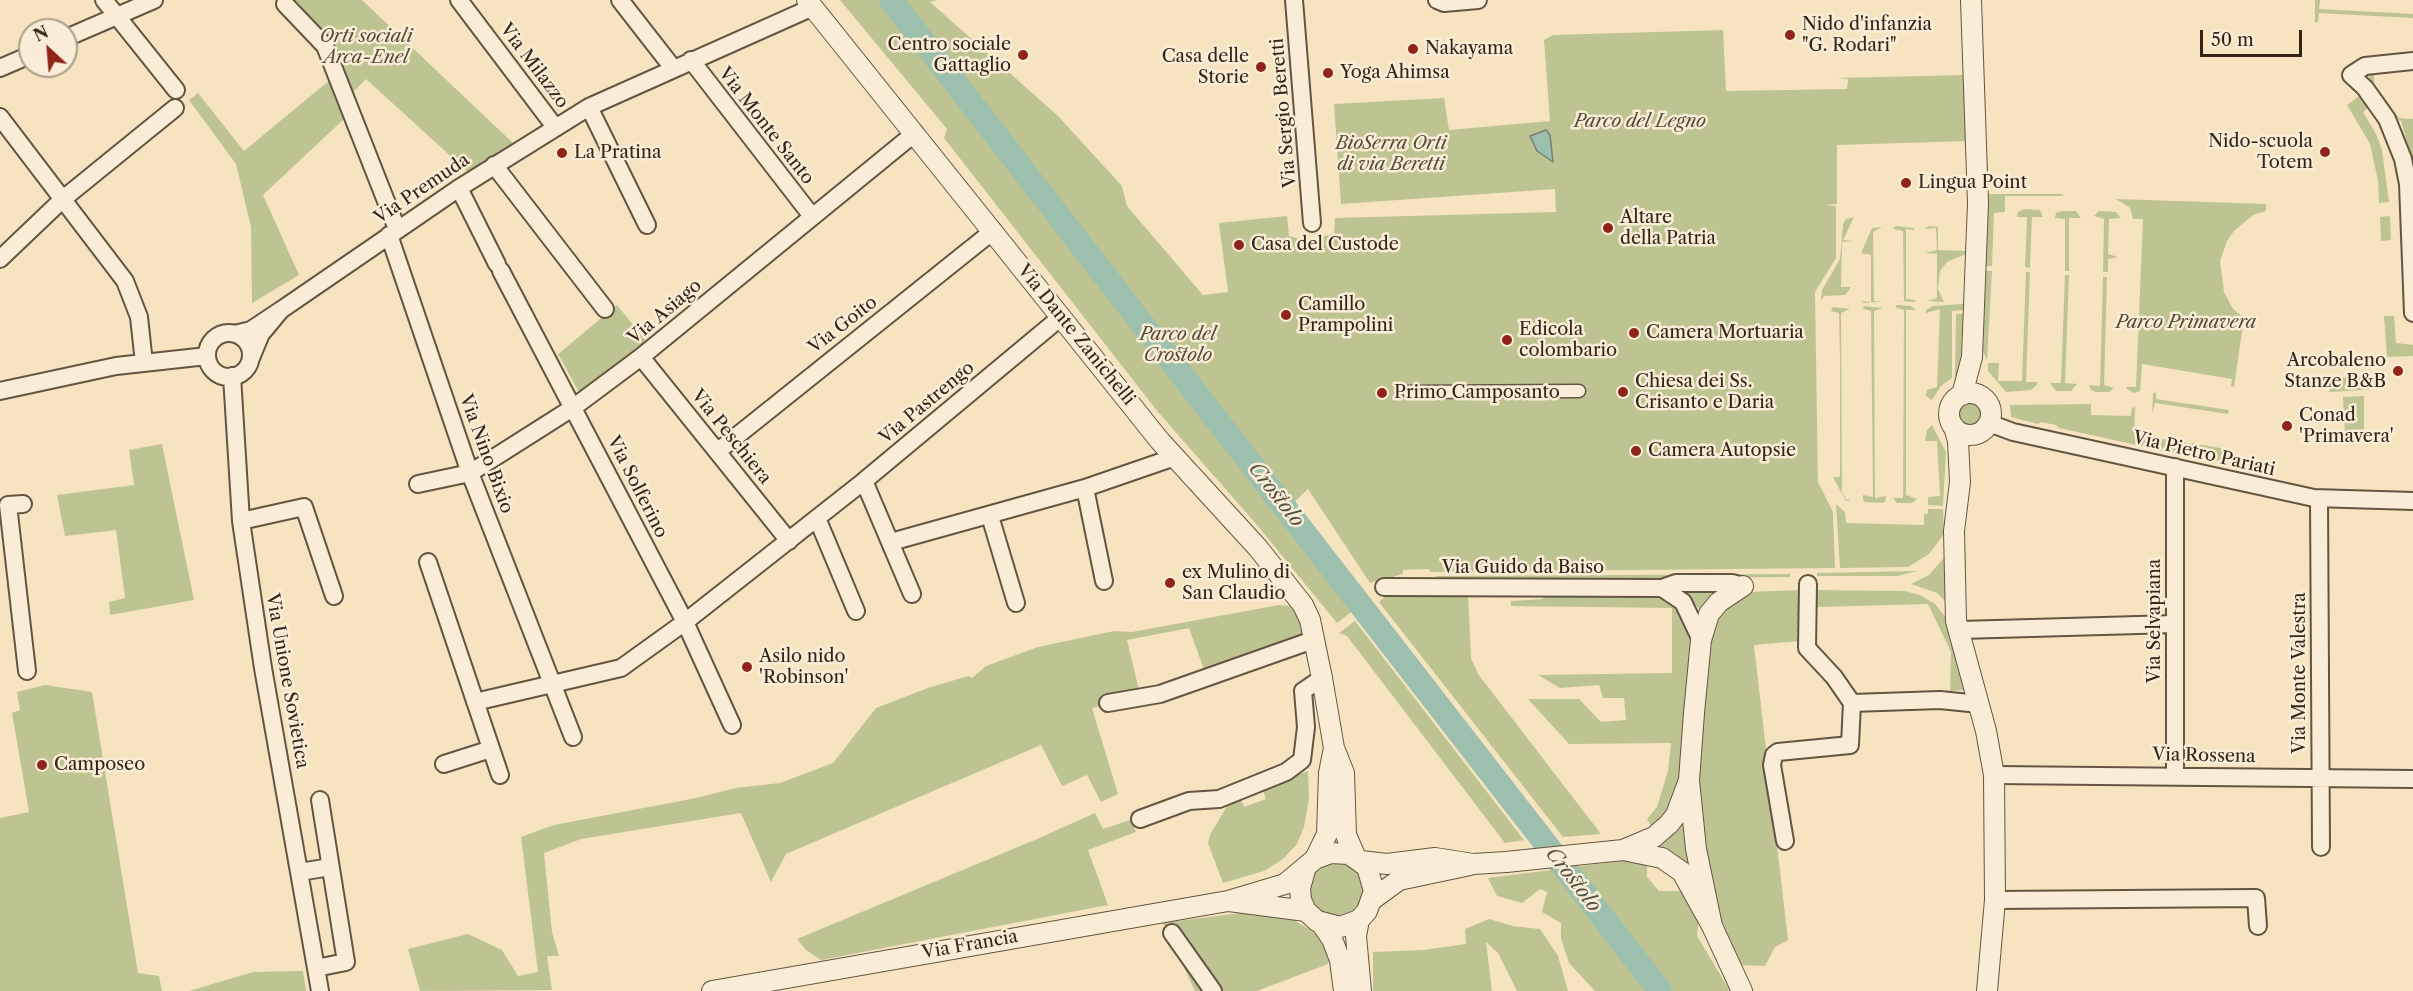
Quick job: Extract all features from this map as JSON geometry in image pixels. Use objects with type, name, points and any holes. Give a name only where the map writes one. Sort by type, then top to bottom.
[{"type":"street","points":[[104,0],[176,90]]},
{"type":"street","points":[[78,33],[154,0]]},
{"type":"street","name":"Via Milazzo","points":[[459,0],[555,127]]},
{"type":"street","points":[[620,0],[674,68]]},
{"type":"street","name":"Via Sergio Beretti","points":[[1294,0],[1312,223]]},
{"type":"street","points":[[1437,0],[1444,3],[1478,0]]},
{"type":"street","points":[[1962,395],[1972,357],[1978,203],[1971,0]]},
{"type":"street","name":"Via Nino Bixio","points":[[285,4],[325,46],[393,232],[470,472],[573,737]]},
{"type":"street","name":"Via Premuda","points":[[207,356],[215,338],[220,335],[251,330],[459,188],[589,107],[810,4]]},
{"type":"street","name":"Via Dante Zanichelli","points":[[810,4],[1175,458],[1290,586],[1310,620],[1334,748]]},
{"type":"street","points":[[0,68],[18,60]]},
{"type":"street","name":"Via Monte Santo","points":[[691,60],[811,215]]},
{"type":"street","points":[[2413,61],[2388,62],[2361,68],[2351,75],[2365,88],[2391,127],[2401,150],[2408,184],[2412,232],[2413,313]]},
{"type":"street","points":[[589,107],[647,225]]},
{"type":"street","points":[[0,259],[63,199],[175,108]]},
{"type":"street","points":[[0,117],[125,281],[139,317],[144,363]]},
{"type":"street","name":"Via Asiago","points":[[418,484],[470,472],[574,407],[641,357],[811,215],[915,133]]},
{"type":"street","points":[[494,165],[605,309]]},
{"type":"street","name":"Via Solferino","points":[[459,188],[685,622],[732,725]]},
{"type":"street","name":"Via Goito","points":[[718,451],[993,231]]},
{"type":"street","name":"Via Premuda","points":[[232,376],[244,370],[261,334],[281,310]]},
{"type":"street","name":"Via Pastrengo","points":[[553,685],[621,668],[685,622],[864,481],[1061,317]]},
{"type":"street","points":[[235,334],[249,345],[251,358]]},
{"type":"street","points":[[0,391],[116,366],[207,356],[209,363],[219,374],[232,376]]},
{"type":"street","name":"Via Peschiera","points":[[641,357],[789,541]]},
{"type":"street","points":[[1960,482],[1970,448],[1985,427],[1990,409],[1982,397],[1972,357]]},
{"type":"street","name":"Via Unione Sovietica","points":[[232,376],[241,521],[263,668],[320,991]]},
{"type":"street","points":[[1409,392],[1579,391]]},
{"type":"street","points":[[1982,397],[1972,393],[1962,395],[1955,400],[1949,412],[1959,454],[1960,482],[1954,531],[1956,621],[1980,704],[1994,775],[1995,900],[1987,991]]},
{"type":"street","points":[[1954,427],[1968,435],[1985,427]]},
{"type":"street","name":"Via Pietro Pariati","points":[[1985,427],[2319,499],[2413,501]]},
{"type":"street","points":[[891,542],[1085,488],[1175,458]]},
{"type":"street","name":"Via Selvapiana","points":[[2175,467],[2175,775]]},
{"type":"street","points":[[864,481],[912,594]]},
{"type":"street","points":[[1085,488],[1104,581]]},
{"type":"street","name":"Via Monte Valestra","points":[[2319,499],[2321,847]]},
{"type":"street","points":[[23,504],[8,505],[27,671]]},
{"type":"street","points":[[241,521],[304,507],[334,596]]},
{"type":"street","points":[[990,516],[1016,603]]},
{"type":"street","points":[[817,518],[856,611]]},
{"type":"street","points":[[428,562],[500,775]]},
{"type":"street","name":"Via Guido da Baiso","points":[[1384,587],[1662,588],[1676,583],[1732,583],[1743,586]]},
{"type":"street","points":[[1785,841],[1772,765],[1774,755],[1778,752],[1850,745],[1852,703],[1834,677],[1807,648],[1808,584]]},
{"type":"street","points":[[1713,926],[1696,849],[1689,780],[1701,640],[1709,614],[1719,602],[1743,586]]},
{"type":"street","points":[[1662,588],[1683,602],[1701,640]]},
{"type":"street","points":[[1960,630],[2174,624]]},
{"type":"street","points":[[1108,703],[1160,694],[1313,640]]},
{"type":"street","points":[[1140,819],[1189,801],[1219,799],[1286,772],[1302,760],[1306,727],[1303,691],[1322,678]]},
{"type":"street","points":[[475,702],[553,685]]},
{"type":"street","points":[[1852,703],[1940,700],[1980,704]]},
{"type":"street","points":[[1334,748],[1344,773],[1346,835],[1374,883],[1373,899]]},
{"type":"street","points":[[1334,748],[1329,773],[1327,834],[1310,865],[1300,894],[1314,917],[1332,939],[1340,960],[1344,991]]},
{"type":"street","points":[[444,764],[491,749]]},
{"type":"street","name":"Via Rossena","points":[[1994,775],[2413,778]]},
{"type":"street","points":[[1615,851],[1654,837],[1669,824],[1676,815],[1689,780]]},
{"type":"street","points":[[316,968],[346,962],[320,800]]},
{"type":"street","points":[[1361,991],[1356,936],[1359,920],[1373,899],[1399,880],[1423,874],[1446,872],[1473,864],[1615,851],[1652,854],[1676,866],[1686,878],[1713,926],[1742,991]]},
{"type":"street","name":"Via Francia","points":[[712,991],[1228,901],[1285,884],[1310,865],[1340,852],[1359,859],[1387,864],[1446,858],[1473,864]]},
{"type":"street","points":[[300,872],[330,867]]},
{"type":"street","points":[[1995,900],[2256,898],[2258,926]]},
{"type":"street","name":"Via Francia","points":[[1228,901],[1314,917],[1340,927],[1359,920]]},
{"type":"street","points":[[1172,933],[1212,991]]},
{"type":"green space","name":"Orti sociali Arca-Enel","points":[[283,0],[362,0],[513,143],[468,172],[366,79],[346,99],[325,46]]},
{"type":"green space","points":[[840,0],[938,0],[930,2],[1058,116],[1122,186],[1127,206],[1203,295],[1228,292],[1219,223],[1287,216],[1289,236],[1304,240],[1334,234],[1335,218],[1556,212],[1555,189],[1341,204],[1334,104],[1444,98],[1449,130],[1550,121],[1544,40],[1553,35],[1723,30],[1726,91],[1847,89],[1848,79],[1836,78],[1966,75],[1969,141],[1837,145],[1837,204],[1825,205],[1836,206],[1836,258],[1815,292],[1818,482],[1833,512],[1835,568],[1430,572],[1429,569],[1403,570],[1403,574],[1370,583],[1308,489],[1286,510],[1351,612],[1337,623],[1257,525],[1158,412],[944,138],[947,129]]},
{"type":"green space","points":[[2315,0],[2320,0],[2319,9],[2413,14],[2413,18],[2319,13],[2318,22],[2315,22]]},
{"type":"green space","points":[[2374,67],[2374,83],[2399,118],[2413,119],[2413,163],[2401,121],[2392,115],[2368,75],[2367,72]]},
{"type":"green space","points":[[331,79],[345,118],[263,195],[299,275],[252,303],[251,227],[236,164],[189,100],[198,93],[244,151]]},
{"type":"green space","points":[[2359,96],[2370,106],[2363,112],[2382,150],[2389,202],[2379,203],[2378,181],[2370,144],[2347,105]]},
{"type":"green space","points":[[1988,194],[2062,194],[2064,196],[2005,196],[2005,212],[1994,213],[1992,266],[1986,266]]},
{"type":"green space","name":"Parco Primavera","points":[[2116,199],[2266,204],[2266,211],[2253,215],[2234,231],[2227,241],[2220,261],[2224,292],[2233,309],[2244,318],[2234,387],[2231,386],[2232,379],[2142,364],[2140,391],[2134,393],[2127,389],[2126,387],[2136,387],[2143,219],[2133,219],[2130,208]]},
{"type":"green space","points":[[2024,209],[2040,210],[2043,217],[2032,217],[2030,268],[2025,267],[2027,217],[2017,217],[2018,212]]},
{"type":"green space","points":[[2076,211],[2081,218],[2069,218],[2069,271],[2065,271],[2065,219],[2055,218],[2056,213]]},
{"type":"green space","points":[[2099,211],[2116,212],[2121,218],[2109,219],[2108,254],[2118,257],[2108,259],[2108,272],[2103,272],[2104,219],[2094,216]]},
{"type":"green space","points":[[2390,216],[2391,240],[2381,241],[2380,217]]},
{"type":"green space","points":[[1854,217],[1843,240],[1853,241],[1842,242],[1841,287],[1850,287],[1850,289],[1845,295],[1824,296],[1821,301],[1822,290],[1840,259],[1843,224],[1846,219]]},
{"type":"green space","points":[[1896,226],[1914,228],[1914,230],[1906,229],[1906,299],[1916,300],[1915,302],[1895,301],[1904,301],[1903,231],[1893,229]]},
{"type":"green space","points":[[1928,226],[1938,227],[1938,250],[1966,251],[1966,254],[1947,262],[1940,271],[1938,289],[1944,302],[1927,301],[1937,298],[1937,254],[1925,253],[1937,250],[1936,228],[1925,229]]},
{"type":"green space","points":[[1882,227],[1873,232],[1874,301],[1884,301],[1864,303],[1862,301],[1871,302],[1871,255],[1861,253],[1872,228]]},
{"type":"green space","points":[[1986,271],[1992,271],[1987,360],[1983,351]]},
{"type":"green space","points":[[2026,272],[2030,272],[2026,382],[2037,382],[2037,385],[2031,390],[2006,392],[1988,371],[1988,363],[1999,363],[1998,381],[2022,381]]},
{"type":"green space","points":[[2065,275],[2069,275],[2065,383],[2077,384],[2071,391],[2056,391],[2050,383],[2061,383]]},
{"type":"green space","points":[[2103,277],[2107,277],[2104,385],[2114,388],[2109,392],[2096,392],[2091,390],[2089,385],[2100,386]]},
{"type":"green space","points":[[1963,304],[1963,310],[1952,311],[1952,378],[1941,386],[1932,400],[1926,396],[1927,390],[1937,387],[1940,309],[1926,313],[1926,310],[1933,306]]},
{"type":"green space","points":[[617,305],[649,345],[580,394],[558,354]]},
{"type":"green space","points":[[1897,305],[1911,306],[1916,310],[1906,310],[1906,495],[1917,499],[1912,503],[1897,503],[1893,498],[1903,498],[1904,310],[1895,307]]},
{"type":"green space","points":[[1864,306],[1883,308],[1874,311],[1875,498],[1886,496],[1885,502],[1882,503],[1864,502],[1863,499],[1863,495],[1873,497],[1871,311],[1863,309]]},
{"type":"green space","points":[[1833,307],[1850,309],[1841,313],[1842,492],[1846,499],[1851,501],[1846,501],[1833,477],[1840,477],[1840,359],[1839,313],[1831,311]]},
{"type":"green space","points":[[1956,314],[1963,314],[1960,374],[1955,377]]},
{"type":"green space","points":[[2384,316],[2394,316],[2396,343],[2413,345],[2413,356],[2387,357]]},
{"type":"green space","points":[[2378,376],[2379,389],[2329,392],[2334,378]]},
{"type":"green space","points":[[2156,391],[2156,399],[2229,410],[2228,414],[2155,403],[2152,414],[2153,394]]},
{"type":"green space","points":[[2364,396],[2364,434],[2345,434],[2343,397]]},
{"type":"green space","points":[[1970,400],[1978,404],[1982,412],[1978,420],[1970,424],[1962,420],[1958,412],[1962,404]]},
{"type":"green space","points":[[2091,404],[2091,415],[2131,416],[2132,408],[2135,407],[2134,435],[2188,443],[2186,451],[2177,450],[2173,453],[2059,428],[2056,425],[2041,422],[2038,424],[2011,417],[2010,405]]},
{"type":"green space","points":[[1932,425],[1946,452],[1943,506],[1928,505],[1928,497],[1940,496],[1937,441],[1925,441],[1927,430]]},
{"type":"green space","points":[[2191,443],[2226,449],[2225,458],[2221,461],[2213,460],[2210,456],[2190,452]]},
{"type":"green space","points":[[162,444],[194,600],[110,615],[109,602],[125,598],[116,530],[65,536],[57,495],[134,485],[129,450]]},
{"type":"green space","points":[[1836,504],[1845,512],[1846,523],[1924,525],[1924,514],[1928,514],[1928,509],[1943,509],[1944,534],[1929,554],[1908,567],[1840,568]]},
{"type":"green space","points":[[1949,552],[1948,604],[1937,593],[1911,584],[1929,575]]},
{"type":"green space","points":[[1917,571],[1897,576],[1817,576],[1817,573]]},
{"type":"green space","points":[[1790,574],[1790,577],[1442,580],[1435,576]]},
{"type":"green space","points":[[1678,586],[1723,586],[1713,593],[1700,610]]},
{"type":"green space","points":[[1800,590],[1801,641],[1754,645],[1788,940],[1775,947],[1765,966],[1737,965],[1712,894],[1697,796],[1707,645],[1714,624],[1732,601],[1748,592]]},
{"type":"green space","points":[[1816,590],[1904,591],[1920,595],[1935,604],[1951,624],[1961,655],[1965,690],[1950,691],[1951,652],[1928,604],[1817,607]]},
{"type":"green space","points":[[1468,592],[1471,658],[1478,674],[1601,834],[1563,837],[1379,602],[1388,594]]},
{"type":"green space","points":[[1543,595],[1667,597],[1677,603],[1691,635],[1681,770],[1669,814],[1652,828],[1647,819],[1657,807],[1668,771],[1671,743],[1569,744],[1528,699],[1579,699],[1601,722],[1626,720],[1624,698],[1603,698],[1599,685],[1560,688],[1538,675],[1672,673],[1672,608],[1511,606],[1511,601],[1543,599]]},
{"type":"green space","points":[[1279,605],[1293,606],[1313,640],[1207,678],[1189,628],[1127,640],[1141,698],[1092,708],[1118,794],[1101,802],[1087,775],[1062,786],[1041,745],[786,854],[771,882],[741,813],[581,839],[544,853],[552,932],[559,956],[547,956],[552,990],[420,991],[408,949],[468,934],[502,950],[518,976],[538,972],[521,837],[554,825],[696,798],[736,788],[780,783],[833,763],[876,708],[928,688],[968,676],[972,678],[986,666],[1038,647],[1114,631],[1132,632]]},
{"type":"green space","points":[[1355,621],[1524,840],[1505,843],[1347,636],[1339,633]]},
{"type":"green space","points":[[45,685],[92,692],[138,973],[159,976],[162,991],[0,991],[0,818],[29,812],[12,713],[20,710],[17,692]]},
{"type":"green space","points":[[1308,771],[1309,799],[1304,827],[1297,844],[1283,859],[1264,871],[1223,883],[1208,843],[1210,835],[1227,806],[1240,797],[1244,807],[1266,799],[1262,788]]},
{"type":"green space","points":[[1687,804],[1695,881],[1648,846]]},
{"type":"green space","points":[[1095,813],[1103,829],[1130,820],[1136,832],[1088,850],[1108,905],[821,960],[806,950],[797,939],[1037,839]]},
{"type":"green space","points":[[1337,860],[1348,862],[1357,868],[1363,877],[1365,888],[1363,899],[1357,908],[1348,914],[1337,916],[1326,914],[1317,908],[1311,899],[1309,888],[1311,877],[1317,868],[1326,862]]},
{"type":"green space","points":[[1629,860],[1647,864],[1647,877],[1659,891],[1685,891],[1699,919],[1697,936],[1730,991],[1595,991],[1569,963],[1561,939],[1561,923],[1542,912],[1547,892],[1540,889],[1522,903],[1497,896],[1488,878]]},
{"type":"green space","points":[[1248,912],[1282,913],[1317,934],[1330,954],[1328,964],[1257,991],[1195,991],[1163,923]]},
{"type":"green space","points":[[1489,919],[1513,926],[1540,929],[1558,956],[1568,991],[1517,991],[1498,953],[1486,942],[1492,991],[1373,991],[1373,952],[1423,950],[1466,944],[1465,929]]},
{"type":"green space","points":[[303,971],[306,991],[189,991],[253,972]]},
{"type":"shaded area","points":[[1546,130],[1550,135],[1553,162],[1537,151],[1530,136]]},
{"type":"waterway","name":"Crostolo","points":[[891,0],[1660,991]]},
{"type":"place","name":"Nido d'infanzia \"G. Rodari\"","points":[[1790,35]]},
{"type":"place","name":"Nakayama","points":[[1413,49]]},
{"type":"place","name":"Centro sociale Gattaglio","points":[[1023,55]]},
{"type":"place","name":"Casa delle Storie","points":[[1261,67]]},
{"type":"place","name":"Yoga Ahimsa","points":[[1328,73]]},
{"type":"place","name":"Nido-scuola Totem","points":[[2325,152]]},
{"type":"place","name":"La Pratina","points":[[562,153]]},
{"type":"place","name":"Lingua Point","points":[[1906,183]]},
{"type":"place","name":"Altare della Patria","points":[[1608,228]]},
{"type":"place","name":"Casa del Custode","points":[[1239,245]]},
{"type":"place","name":"Camillo Prampolini","points":[[1286,315]]},
{"type":"place","name":"Camera Mortuaria","points":[[1634,333]]},
{"type":"place","name":"Edicola colombario","points":[[1507,340]]},
{"type":"place","name":"Arcobaleno Stanze B&B","points":[[2398,371]]},
{"type":"place","name":"Chiesa dei Ss. Crisanto e Daria","points":[[1623,392]]},
{"type":"place","name":"Primo Camposanto","points":[[1382,393]]},
{"type":"place","name":"Conad 'Primavera'","points":[[2287,426]]},
{"type":"place","name":"Camera Autopsie","points":[[1636,451]]},
{"type":"place","name":"ex Mulino di San Claudio","points":[[1170,583]]},
{"type":"place","name":"Asilo nido 'Robinson'","points":[[747,667]]},
{"type":"place","name":"Camposeo","points":[[42,765]]},
{"type":"park label","name":"Parco del Legno","points":[[1640,122]]},
{"type":"park label","name":"BioSerra Orti di via Beretti","points":[[1391,154]]},
{"type":"park label","name":"Parco del Crostolo","points":[[1178,345]]}]
